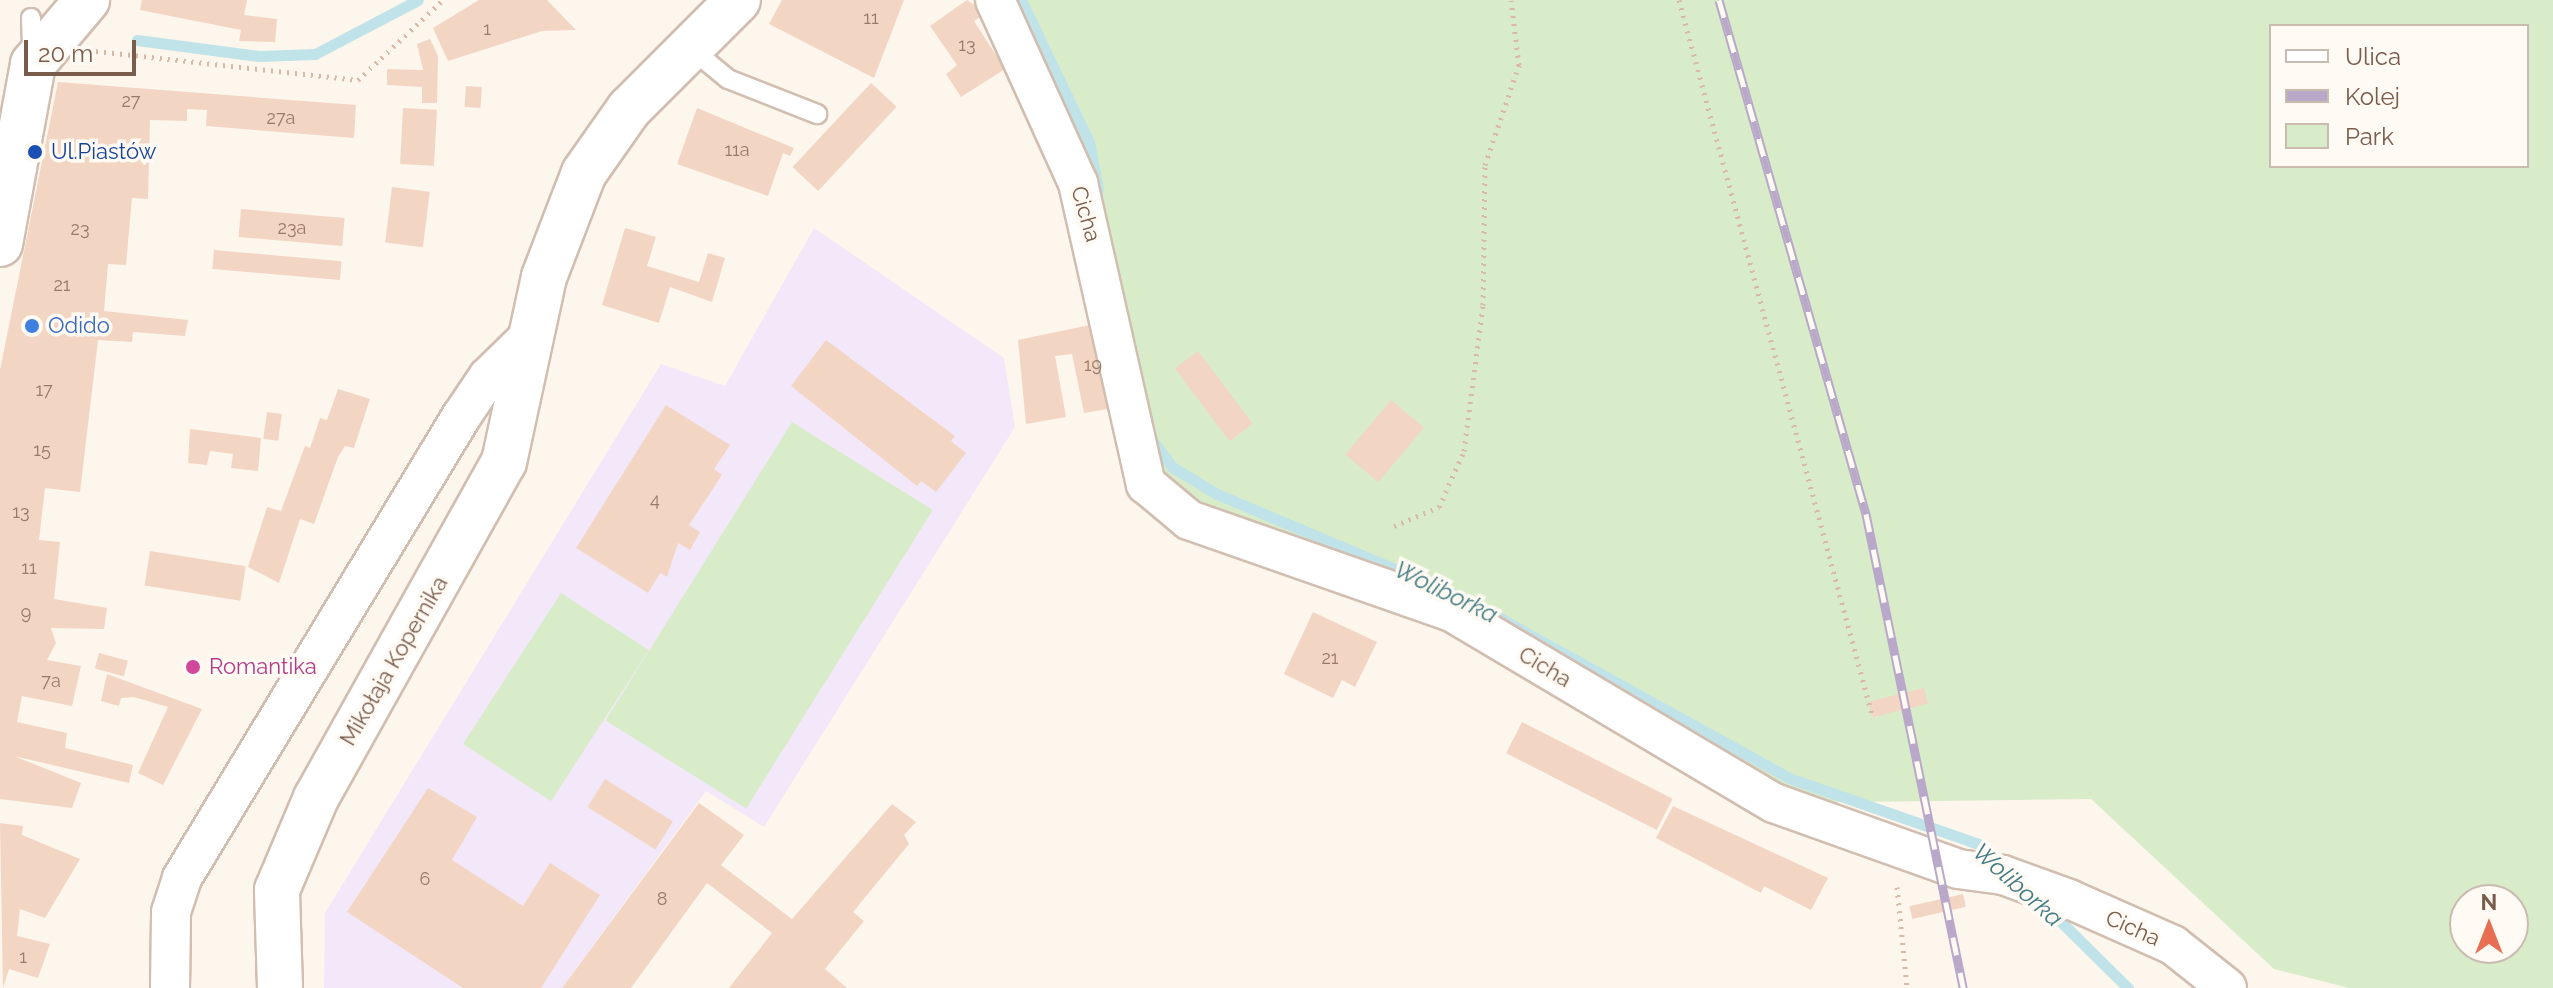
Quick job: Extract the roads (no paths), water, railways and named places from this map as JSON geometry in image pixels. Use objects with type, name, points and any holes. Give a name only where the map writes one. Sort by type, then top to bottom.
[{"type":"street","points":[[0,244],[38,42],[87,0]]},
{"type":"street","name":"Mikołaja Kopernika","points":[[280,988],[277,890],[316,798],[504,462],[530,336],[561,224],[584,173],[629,109],[694,51],[738,0]]},
{"type":"street","name":"Cicha","points":[[995,0],[1078,183],[1146,484],[1189,520],[1452,612],[1774,803],[1973,873],[2003,875],[2069,899],[2173,945],[2227,988]]},
{"type":"street","points":[[170,988],[171,912],[182,878],[461,417],[488,377],[530,336]]},
{"type":"lane","points":[[694,51],[728,79],[817,114]]},
{"type":"waterway","name":"Woliborka","points":[[137,40],[259,56],[315,54],[418,0]]},
{"type":"waterway","name":"Woliborka","points":[[1021,0],[1089,142],[1098,189]]},
{"type":"waterway","name":"Woliborka","points":[[1149,436],[1172,467],[1217,494],[1463,598]]},
{"type":"waterway","name":"Woliborka","points":[[1485,610],[1789,778],[1981,845],[2002,865]]},
{"type":"waterway","name":"Woliborka","points":[[2043,904],[2128,988]]},
{"type":"railway","points":[[1719,0],[1866,514],[1963,988]]},
{"type":"place","name":"Ul.Piastów","points":[[35,152]]},
{"type":"place","name":"Odido","points":[[32,326]]},
{"type":"place","name":"Romantika","points":[[193,667]]}]
